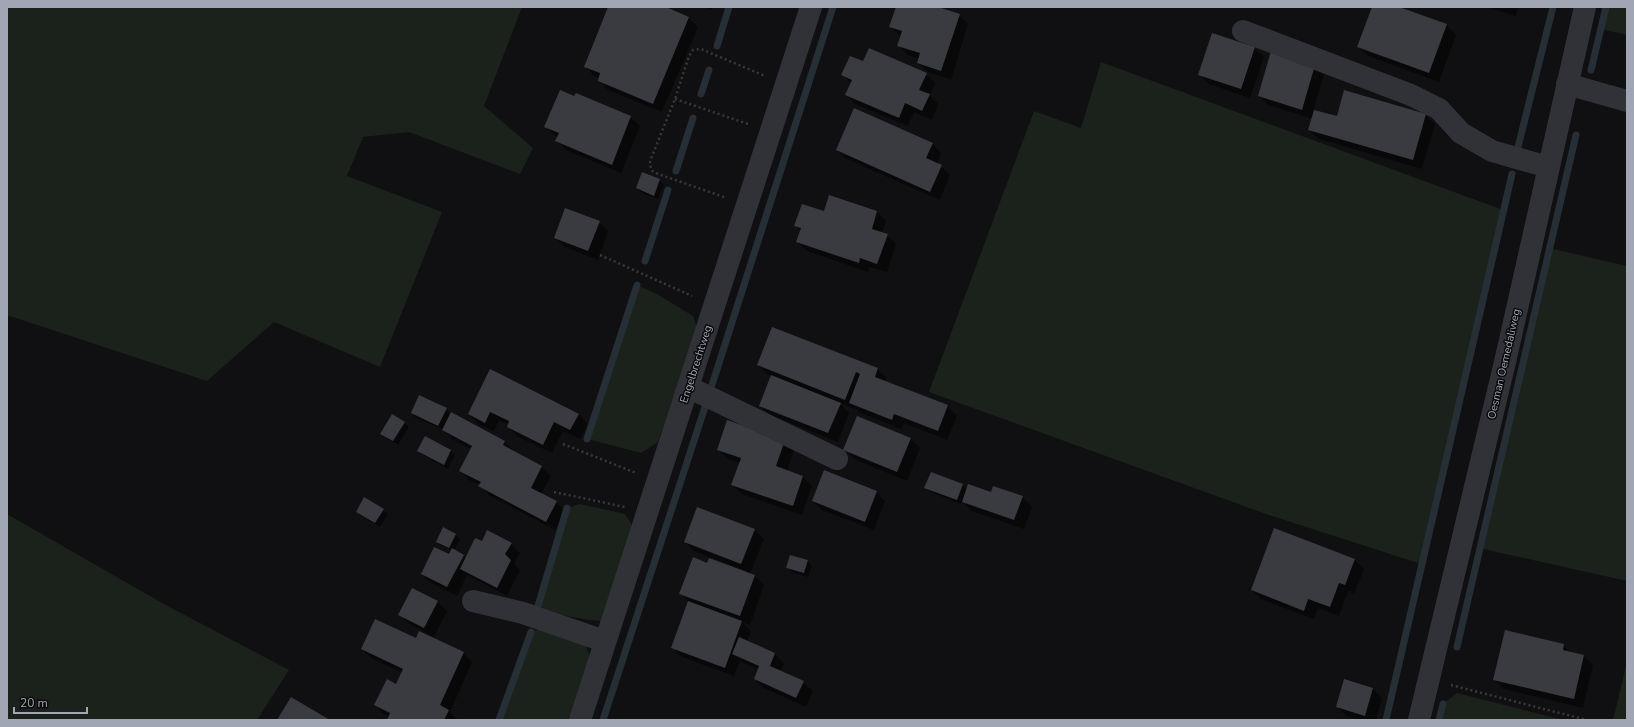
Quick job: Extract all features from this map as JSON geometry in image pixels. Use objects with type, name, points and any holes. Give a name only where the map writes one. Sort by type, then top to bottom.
[{"type":"street","name":"Engelbrechtweg","points":[[580,720],[604,641],[811,7]]},
{"type":"street","name":"Oesman Oemedaliweg","points":[[1419,720],[1503,370],[1585,7]]},
{"type":"street","points":[[1243,31],[1411,95],[1439,109],[1461,133],[1492,151],[1548,167]]},
{"type":"street","points":[[1567,84],[1627,100]]},
{"type":"street","points":[[688,387],[837,459]]},
{"type":"street","points":[[473,601],[523,613],[604,641]]},
{"type":"path","points":[[747,205],[658,174],[651,170],[650,161],[675,98],[689,56],[693,50],[701,49],[786,85]]},
{"type":"path","points":[[675,98],[771,132]]},
{"type":"path","points":[[600,255],[714,306]]},
{"type":"path","points":[[563,444],[657,481]]},
{"type":"path","points":[[554,492],[647,512]]},
{"type":"path","points":[[1429,680],[1586,720]]},
{"type":"shaded area","points":[[7,7],[522,7],[484,106],[533,148],[520,174],[409,132],[363,137],[347,176],[442,212],[380,367],[274,322],[207,381],[7,315]]},
{"type":"shaded area","points":[[1606,7],[1627,7],[1627,35],[1601,29]]},
{"type":"shaded area","points":[[1101,62],[1503,210],[1421,564],[1266,514],[929,392],[1034,111],[1081,128]]},
{"type":"shaded area","points":[[1549,248],[1627,266],[1627,581],[1479,548]]},
{"type":"shaded area","points":[[637,285],[657,294],[693,316],[697,327],[658,442],[641,453],[587,439]]},
{"type":"shaded area","points":[[580,504],[625,514],[632,525],[602,621],[570,616],[538,606],[567,508]]},
{"type":"shaded area","points":[[7,514],[162,603],[289,670],[257,720],[7,720]]},
{"type":"shaded area","points":[[546,627],[586,645],[590,657],[570,720],[499,720],[531,632]]},
{"type":"shaded area","points":[[1627,662],[1627,720],[1613,720]]},
{"type":"shaded area","points":[[1457,693],[1563,720],[1439,720],[1443,704]]},
{"type":"building","points":[[608,7],[666,7],[689,17],[653,104],[598,81],[600,73],[584,67]]},
{"type":"building","points":[[896,7],[938,7],[960,14],[941,71],[917,63],[920,53],[897,46],[902,31],[889,27]]},
{"type":"building","points":[[1372,7],[1399,7],[1447,24],[1429,73],[1357,47]]},
{"type":"building","points":[[1212,33],[1255,47],[1241,89],[1198,75]]},
{"type":"building","points":[[869,48],[927,73],[919,90],[930,94],[922,111],[905,103],[899,118],[845,95],[852,80],[841,75],[850,56],[863,61]]},
{"type":"building","points":[[1271,51],[1315,65],[1302,110],[1258,96]]},
{"type":"building","points":[[560,90],[574,96],[576,93],[631,116],[612,165],[555,141],[559,133],[544,127]]},
{"type":"building","points":[[1344,90],[1426,114],[1413,160],[1308,130],[1314,110],[1337,116]]},
{"type":"building","points":[[854,108],[933,143],[926,158],[942,165],[930,192],[836,150]]},
{"type":"building","points":[[642,172],[660,179],[654,196],[636,188]]},
{"type":"building","points":[[829,195],[877,211],[872,229],[888,234],[877,264],[860,258],[859,263],[796,242],[801,228],[794,226],[802,204],[824,211]]},
{"type":"building","points":[[565,208],[600,221],[588,251],[554,238]]},
{"type":"building","points":[[772,327],[878,368],[875,377],[948,405],[938,431],[894,414],[892,420],[849,403],[860,374],[856,372],[845,400],[757,365]]},
{"type":"building","points":[[490,369],[579,414],[570,430],[554,422],[543,445],[507,427],[509,421],[490,412],[485,423],[468,414]]},
{"type":"building","points":[[771,375],[841,403],[828,433],[759,406]]},
{"type":"building","points":[[419,395],[447,408],[438,426],[411,413]]},
{"type":"building","points":[[451,412],[505,441],[503,445],[542,466],[531,488],[557,501],[546,522],[478,486],[481,482],[459,471],[472,446],[442,430]]},
{"type":"building","points":[[392,414],[405,422],[393,441],[380,434]]},
{"type":"building","points":[[857,416],[911,438],[897,472],[843,450]]},
{"type":"building","points":[[727,420],[785,440],[776,466],[803,476],[793,506],[731,485],[741,458],[717,450]]},
{"type":"building","points":[[425,436],[451,450],[444,465],[417,451]]},
{"type":"building","points":[[824,470],[877,491],[865,522],[812,501]]},
{"type":"building","points":[[931,472],[963,484],[957,500],[924,488]]},
{"type":"building","points":[[968,484],[991,492],[993,486],[1023,496],[1014,520],[962,502]]},
{"type":"building","points":[[364,497],[384,509],[375,523],[356,512]]},
{"type":"building","points":[[697,507],[755,529],[741,564],[684,542]]},
{"type":"building","points":[[443,527],[456,534],[449,548],[436,542]]},
{"type":"building","points":[[1274,528],[1355,559],[1345,585],[1339,583],[1330,607],[1308,599],[1304,611],[1251,590]]},
{"type":"building","points":[[487,530],[512,543],[505,554],[511,560],[497,588],[460,569],[475,538],[482,541]]},
{"type":"building","points":[[434,547],[449,554],[452,548],[464,555],[447,587],[421,574]]},
{"type":"building","points":[[790,555],[808,560],[804,573],[786,568]]},
{"type":"building","points":[[693,557],[707,563],[709,558],[755,575],[740,616],[679,594]]},
{"type":"building","points":[[412,588],[438,601],[424,628],[398,615]]},
{"type":"building","points":[[688,601],[742,621],[725,668],[671,648]]},
{"type":"building","points":[[375,619],[416,638],[419,631],[464,652],[440,705],[449,710],[444,720],[387,720],[390,713],[374,705],[387,679],[396,684],[403,669],[361,649]]},
{"type":"building","points":[[1505,630],[1564,644],[1563,650],[1584,655],[1574,699],[1493,680]]},
{"type":"building","points":[[739,637],[775,653],[770,666],[804,681],[796,698],[754,679],[759,666],[732,654]]},
{"type":"building","points":[[1344,679],[1373,688],[1365,716],[1336,707]]},
{"type":"building","points":[[291,697],[330,720],[277,720]]},
{"type":"waterway","points":[[717,46],[729,7]]},
{"type":"waterway","points":[[712,385],[833,7]]},
{"type":"waterway","points":[[1517,151],[1553,7]]},
{"type":"waterway","points":[[1591,70],[1606,7]]},
{"type":"waterway","points":[[701,94],[709,70]]},
{"type":"waterway","points":[[676,171],[693,118]]},
{"type":"waterway","points":[[1457,647],[1576,135]]},
{"type":"waterway","points":[[1386,720],[1512,174]]},
{"type":"waterway","points":[[645,261],[668,190]]},
{"type":"waterway","points":[[587,439],[637,285]]},
{"type":"waterway","points":[[603,720],[705,407]]},
{"type":"waterway","points":[[538,606],[567,508]]},
{"type":"waterway","points":[[499,720],[531,632]]},
{"type":"waterway","points":[[1439,720],[1443,704]]}]
